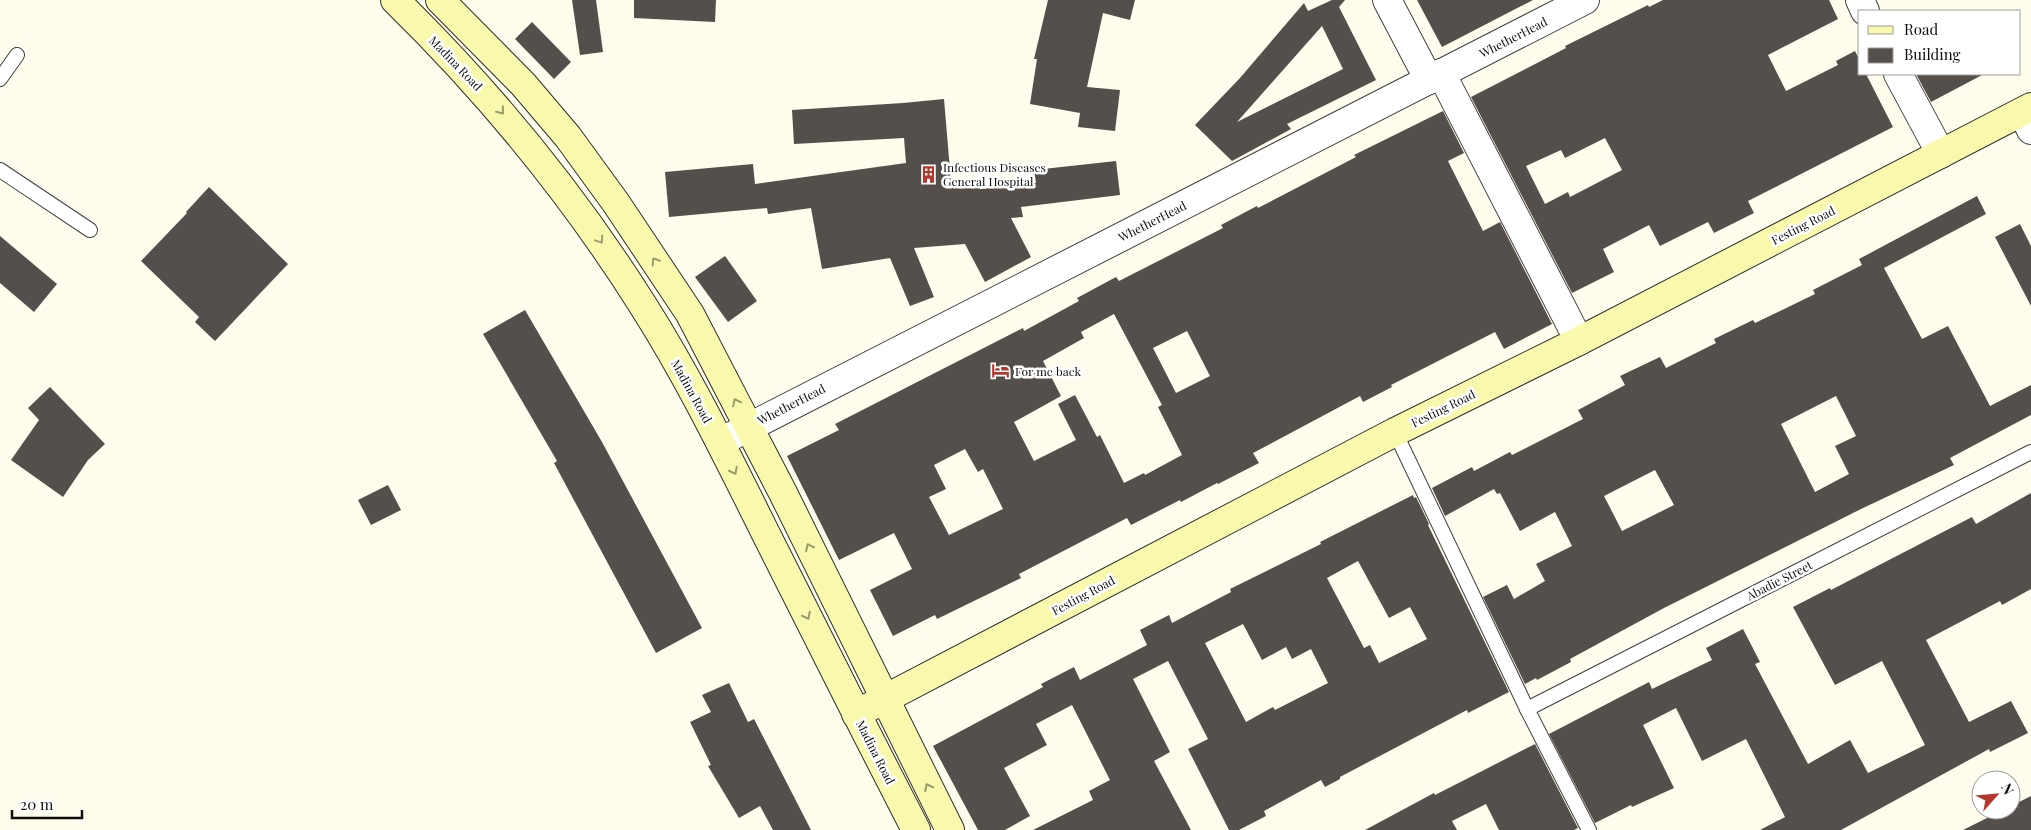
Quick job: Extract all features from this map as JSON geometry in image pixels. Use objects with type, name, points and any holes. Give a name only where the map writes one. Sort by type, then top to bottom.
[{"type":"main road","name":"Madina Road","points":[[395,0],[495,104],[550,171],[590,226],[644,307],[720,442],[916,830]]},
{"type":"main road","points":[[440,0],[523,84],[568,137],[605,188],[690,314],[779,486],[950,830]]},
{"type":"main road","name":"Festing Road","points":[[856,714],[1395,432],[1578,341],[1941,154],[2028,116]]},
{"type":"street","points":[[1388,0],[1435,77],[1578,341]]},
{"type":"street","name":"WhetherHead","points":[[720,442],[1585,0]]},
{"type":"street","points":[[1899,75],[1941,154]]},
{"type":"lane","points":[[0,79],[17,55]]},
{"type":"lane","points":[[0,170],[90,230]]},
{"type":"lane","points":[[1395,432],[1527,709],[1589,830]]},
{"type":"lane","name":"Abadie Street","points":[[1527,709],[2031,452]]},
{"type":"building","points":[[572,0],[596,0],[603,52],[580,55]]},
{"type":"building","points":[[634,0],[716,0],[715,22],[634,18]]},
{"type":"building","points":[[1048,0],[1135,0],[1130,20],[1103,13],[1087,87],[1120,90],[1115,131],[1078,127],[1080,113],[1030,104],[1037,59],[1034,59]]},
{"type":"building","points":[[1332,0],[1345,0],[1339,7],[1376,80],[1287,124],[1291,129],[1232,161],[1195,125],[1240,78],[1304,3],[1308,11]],"holes":[[[1322,26],[1343,69],[1237,122]]]},
{"type":"building","points":[[1417,0],[1533,0],[1442,47]]},
{"type":"building","points":[[1663,0],[1829,0],[1838,19],[1768,55],[1786,91],[1838,65],[1836,61],[1855,51],[1858,57],[1858,75],[1867,75],[1893,127],[1748,201],[1754,213],[1714,233],[1708,222],[1660,246],[1649,225],[1603,249],[1614,272],[1572,293],[1471,97],[1566,48],[1565,46],[1648,5],[1649,7]],"holes":[[[1605,138],[1622,170],[1570,197],[1568,192],[1545,204],[1526,166],[1561,150],[1565,158]]]},
{"type":"building","points":[[532,22],[571,62],[554,79],[515,39]]},
{"type":"building","points":[[1917,75],[1982,75],[1931,102]]},
{"type":"building","points":[[944,99],[951,182],[979,178],[980,189],[1036,183],[1034,170],[1116,161],[1120,195],[1021,207],[1023,217],[1011,218],[1031,257],[985,282],[965,244],[914,248],[934,297],[910,306],[890,258],[822,269],[811,208],[768,214],[767,208],[669,217],[665,172],[753,164],[755,184],[906,163],[904,138],[794,144],[792,110]]},
{"type":"building","points":[[1443,111],[1464,153],[1448,161],[1483,231],[1500,222],[1552,324],[1504,349],[1495,332],[1391,385],[1392,387],[1363,402],[1360,396],[1253,453],[1259,463],[1218,484],[1181,502],[1180,500],[1131,525],[1127,518],[1019,574],[1021,578],[937,619],[935,615],[893,636],[870,590],[912,569],[894,533],[839,560],[787,456],[839,430],[835,424],[1023,328],[1024,331],[1079,301],[1077,298],[1116,277],[1119,281],[1223,228],[1221,225],[1356,157],[1354,155]],"holes":[[[1114,314],[1162,405],[1158,407],[1182,455],[1145,475],[1144,473],[1124,483],[1100,435],[1097,437],[1075,395],[1058,404],[1076,440],[1034,461],[1014,422],[1061,396],[1043,361],[1084,338],[1081,332]],[[1187,331],[1210,376],[1176,393],[1153,348]],[[965,449],[978,472],[983,469],[1003,509],[949,535],[929,497],[946,489],[934,465]]]},
{"type":"building","points":[[209,187],[288,264],[215,341],[195,322],[199,317],[141,261]]},
{"type":"building","points":[[1977,196],[1986,214],[1884,268],[1922,339],[1948,326],[1990,406],[2031,385],[2031,415],[1950,458],[1954,465],[1861,509],[1664,608],[1570,659],[1571,662],[1537,680],[1536,678],[1525,684],[1483,597],[1507,585],[1514,599],[1545,581],[1536,564],[1572,546],[1555,512],[1520,531],[1500,493],[1497,494],[1494,489],[1445,516],[1432,488],[1472,467],[1474,471],[1510,452],[1512,455],[1583,419],[1578,410],[1625,385],[1620,376],[1660,357],[1666,368],[1716,343],[1714,339],[1753,320],[1755,323],[1815,294],[1813,290],[1862,265],[1859,259]],"holes":[[[1836,396],[1856,436],[1835,446],[1849,474],[1815,492],[1781,424]],[[1655,470],[1674,505],[1622,531],[1604,496]]]},
{"type":"building","points":[[2020,224],[2031,246],[2031,306],[1995,237]]},
{"type":"building","points":[[0,236],[57,284],[34,312],[0,283]]},
{"type":"building","points":[[725,256],[757,301],[728,322],[695,277]]},
{"type":"building","points":[[525,310],[602,442],[702,628],[656,653],[554,463],[557,461],[483,334]]},
{"type":"building","points":[[50,387],[105,444],[88,460],[63,497],[11,460],[39,420],[28,408]]},
{"type":"building","points":[[388,485],[401,510],[371,525],[358,500]]},
{"type":"building","points":[[2031,493],[2031,589],[2002,605],[2000,601],[1926,640],[1969,722],[2011,701],[2028,733],[1990,752],[1989,749],[1841,830],[1760,830],[1785,817],[1746,739],[1702,761],[1676,708],[1643,725],[1674,788],[1632,807],[1631,805],[1595,823],[1549,734],[1649,682],[1652,689],[1712,660],[1706,648],[1743,629],[1760,662],[1755,664],[1808,764],[1850,740],[1868,773],[1925,745],[1882,661],[1835,685],[1793,607],[1830,588],[1831,590],[1972,517],[1976,524]]},
{"type":"building","points":[[1413,495],[1414,498],[1416,497],[1509,692],[1468,713],[1467,710],[1340,777],[1340,779],[1325,787],[1321,780],[1264,811],[1266,816],[1239,830],[1229,830],[1188,749],[1208,739],[1168,661],[1133,679],[1170,752],[1154,761],[1191,830],[1033,830],[1093,800],[1089,791],[1110,780],[1072,705],[1036,724],[1047,745],[1004,768],[1030,816],[1005,830],[978,830],[933,746],[1043,687],[1041,684],[1074,667],[1080,680],[1147,645],[1140,630],[1169,615],[1172,623],[1231,592],[1230,589],[1321,544],[1320,542]],"holes":[[[1358,561],[1389,618],[1410,607],[1427,639],[1379,663],[1370,645],[1364,648],[1327,578]],[[1243,624],[1262,660],[1286,647],[1292,659],[1311,649],[1328,683],[1275,710],[1273,707],[1246,722],[1205,643]]]},
{"type":"building","points":[[729,683],[748,722],[754,719],[811,830],[773,830],[760,806],[739,818],[708,766],[711,765],[690,722],[711,712],[702,695]]},
{"type":"building","points":[[1535,744],[1578,828],[1574,830],[1499,830],[1486,804],[1452,821],[1457,830],[1365,830],[1434,793],[1435,795]]},
{"type":"building","points":[[2031,796],[2031,830],[1963,830],[1983,820],[2021,820],[2021,801]]},
{"type":"place","name":"Infectious Diseases General Hospital","points":[[929,174]]},
{"type":"place","name":"For me back","points":[[1001,371]]}]
